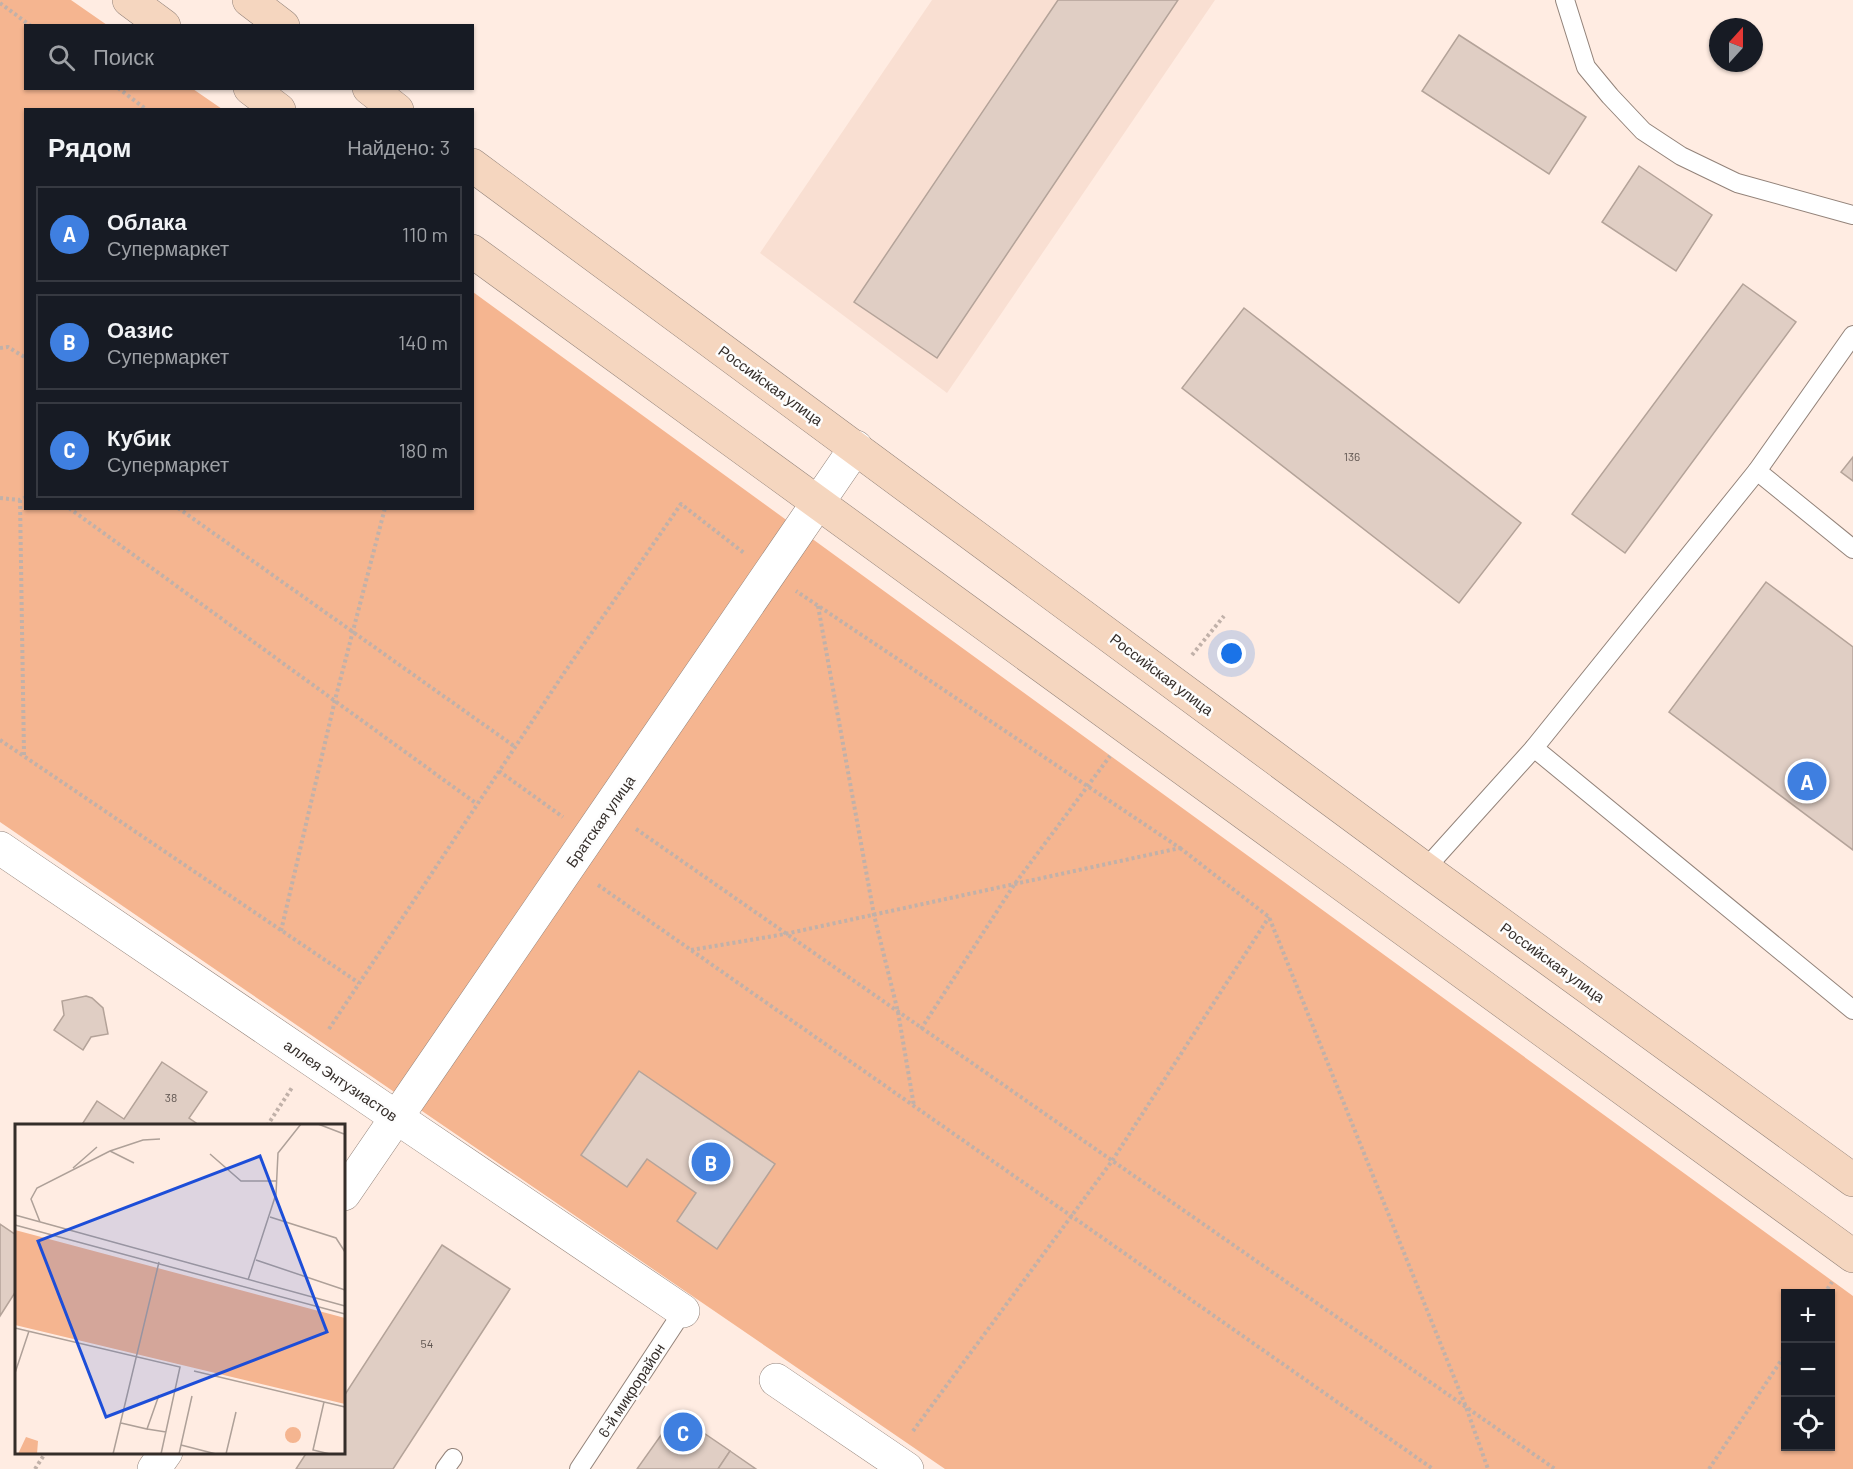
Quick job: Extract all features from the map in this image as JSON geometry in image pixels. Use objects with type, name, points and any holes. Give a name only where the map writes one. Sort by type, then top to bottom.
[{"type":"main road","points":[[129,0],[161,24]]},
{"type":"main road","points":[[249,0],[280,24]]},
{"type":"main road","points":[[253,90],[276,108]]},
{"type":"main road","points":[[372,90],[394,108]]},
{"type":"main road","name":"Российская улица","points":[[474,166],[1425,869],[1853,1180]]},
{"type":"main road","points":[[474,252],[1853,1256]]},
{"type":"street","name":"Братская улица","points":[[345,1193],[856,447]]},
{"type":"street","name":"аллея Энтузиастов","points":[[0,848],[683,1311]]},
{"type":"street","points":[[777,1380],[900,1464]]},
{"type":"street","points":[[154,1469],[165,1454]]},
{"type":"lane","points":[[1565,0],[1586,67],[1643,131],[1681,156],[1737,183],[1853,215]]},
{"type":"lane","points":[[1425,869],[1534,748],[1757,471],[1853,335]]},
{"type":"lane","points":[[1757,471],[1853,549]]},
{"type":"lane","points":[[1534,748],[1853,1010]]},
{"type":"lane","name":"6-й микрорайон","points":[[579,1469],[683,1311]]},
{"type":"path","points":[[0,3],[28,24]]},
{"type":"path","points":[[121,90],[144,108]]},
{"type":"path","points":[[0,348],[8,347],[24,357]]},
{"type":"path","points":[[0,498],[20,500],[24,498]]},
{"type":"path","points":[[20,500],[24,756]]},
{"type":"path","points":[[268,1124],[514,747],[681,504],[770,574],[1180,848],[1269,917],[1466,1407],[1488,1469]]},
{"type":"path","points":[[72,510],[477,804]]},
{"type":"path","points":[[181,510],[514,747]]},
{"type":"path","points":[[281,931],[335,700],[385,510]]},
{"type":"path","points":[[818,606],[874,915],[898,1012],[914,1107]]},
{"type":"path","points":[[1171,680],[1224,616]]},
{"type":"path","points":[[921,1029],[1014,885],[1086,786],[1131,731]]},
{"type":"path","points":[[0,740],[359,983]]},
{"type":"path","points":[[499,771],[589,836]]},
{"type":"path","points":[[631,826],[1555,1469]]},
{"type":"path","points":[[690,950],[785,934],[1180,848]]},
{"type":"path","points":[[592,881],[1433,1469]]},
{"type":"path","points":[[900,1464],[1070,1216],[1112,1161],[1269,917]]},
{"type":"path","points":[[1709,1469],[1781,1359]]},
{"type":"path","points":[[35,1469],[45,1454]]},
{"type":"shaded area","points":[[0,0],[71,0],[106,24],[24,24],[24,90],[194,90],[221,108],[24,108],[24,510],[474,510],[474,293],[1853,1296],[1853,1469],[945,1469],[0,822]]},
{"type":"shaded area","points":[[932,0],[1215,0],[947,393],[760,253]]},
{"type":"building","points":[[1058,0],[1178,0],[937,358],[854,302]]},
{"type":"building","points":[[1459,35],[1586,117],[1549,174],[1422,91]]},
{"type":"building","points":[[1639,166],[1712,215],[1676,271],[1602,222]]},
{"type":"building","points":[[1743,284],[1796,322],[1625,553],[1572,514]]},
{"type":"building","points":[[1244,308],[1521,523],[1459,603],[1182,388]]},
{"type":"building","points":[[1853,457],[1853,481],[1841,472]]},
{"type":"building","points":[[1766,582],[1853,647],[1853,850],[1669,712]]},
{"type":"building","points":[[86,996],[92,998],[103,1008],[108,1034],[91,1037],[83,1050],[54,1030],[64,1015],[62,1001]]},
{"type":"building","points":[[162,1062],[207,1092],[189,1118],[195,1124],[82,1124],[97,1101],[124,1119]]},
{"type":"building","points":[[639,1071],[775,1164],[717,1249],[677,1221],[696,1193],[647,1159],[627,1187],[581,1155]]},
{"type":"building","points":[[0,1224],[15,1234],[15,1293],[0,1316]]},
{"type":"building","points":[[442,1245],[510,1289],[393,1469],[296,1469],[306,1454],[345,1454],[345,1394]]},
{"type":"building","points":[[676,1414],[730,1451],[718,1469],[637,1469]]},
{"type":"building","points":[[730,1451],[756,1469],[718,1469]]},
{"type":"place","name":"Облака","points":[[1807,781]]},
{"type":"place","name":"Оазис","points":[[711,1162]]},
{"type":"place","name":"Кубик","points":[[683,1432]]}]
